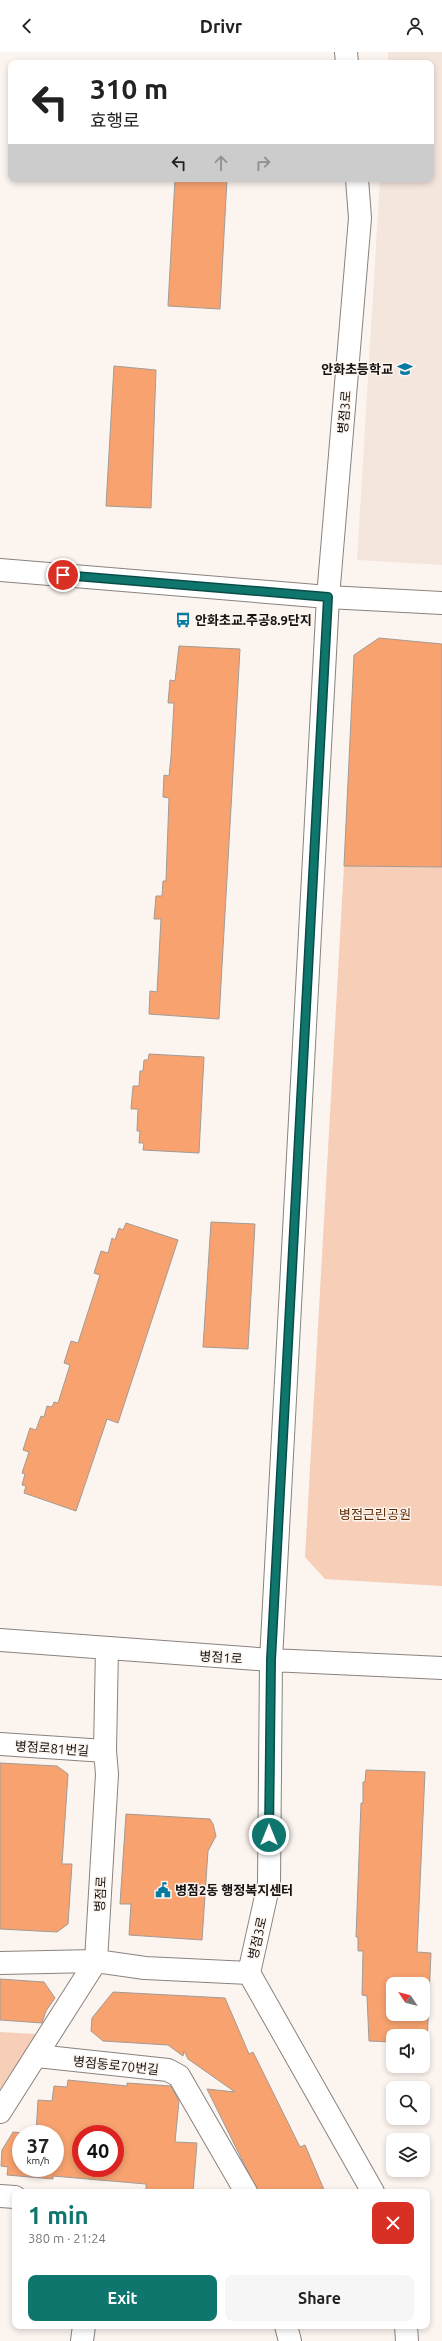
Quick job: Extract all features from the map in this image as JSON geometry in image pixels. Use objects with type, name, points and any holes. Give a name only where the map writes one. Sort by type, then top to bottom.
[{"type":"street","name":"병점3로","points":[[357,182],[360,218],[328,597],[271,1660],[269,1883],[249,1972],[371,2189]]},
{"type":"street","points":[[0,570],[328,597],[442,603]]},
{"type":"street","name":"병점1로","points":[[0,1640],[271,1660],[442,1668]]},
{"type":"street","name":"병점로","points":[[0,2112],[96,1961],[107,1774],[105,1751],[107,1648]]},
{"type":"street","name":"병점로81번길","points":[[0,1744],[105,1751]]},
{"type":"street","points":[[0,1963],[96,1961],[145,1968],[249,1972]]},
{"type":"street","name":"병점동로70번길","points":[[37,2056],[168,2070],[180,2076],[244,2189]]},
{"type":"street","points":[[0,2196],[12,2197]]},
{"type":"street","points":[[82,2341],[84,2329]]},
{"type":"street","points":[[287,2329],[290,2341]]},
{"type":"street","points":[[406,2329],[407,2341]]},
{"type":"shaded area","name":"안화초등학교","points":[[388,52],[442,52],[442,565],[357,560],[380,182],[434,182],[434,60],[388,60]]},
{"type":"green space","name":"병점근린공원","points":[[344,866],[442,867],[442,1586],[325,1579],[305,1557]]},
{"type":"green space","points":[[0,2032],[36,2034],[37,2050],[0,2100]]},
{"type":"building","points":[[175,182],[227,182],[220,309],[168,306]]},
{"type":"building","points":[[114,366],[156,370],[151,508],[106,506]]},
{"type":"building","points":[[379,638],[442,644],[442,867],[344,866],[354,655]]},
{"type":"building","points":[[179,646],[240,649],[219,1019],[149,1014],[150,991],[157,992],[161,919],[154,919],[156,896],[162,896],[163,881],[166,881],[169,798],[163,797],[164,775],[169,776],[174,703],[168,703],[170,680],[175,681]]},
{"type":"building","points":[[149,1054],[204,1057],[199,1153],[143,1150],[144,1143],[139,1143],[140,1131],[137,1131],[138,1109],[131,1109],[133,1086],[139,1086],[140,1071],[143,1071],[144,1060],[148,1060]]},
{"type":"building","points":[[211,1222],[255,1224],[248,1349],[203,1347]]},
{"type":"building","points":[[126,1223],[178,1240],[118,1423],[107,1419],[76,1511],[24,1493],[26,1486],[22,1485],[25,1474],[22,1473],[29,1452],[23,1450],[30,1428],[36,1430],[41,1416],[44,1417],[47,1406],[52,1407],[54,1402],[58,1403],[70,1365],[64,1363],[71,1341],[78,1343],[100,1275],[94,1273],[101,1251],[108,1253],[112,1238],[115,1240],[119,1228],[123,1230]]},
{"type":"building","points":[[0,1763],[57,1766],[68,1774],[62,1864],[72,1864],[68,1924],[57,1932],[0,1929]]},
{"type":"building","points":[[366,1770],[425,1772],[417,1952],[431,1953],[430,1977],[386,1977],[386,2021],[428,2021],[428,2029],[386,2029],[386,2042],[369,2041],[367,1996],[362,1995],[363,1951],[358,1951],[358,1937],[356,1937],[363,1782],[365,1782]]},
{"type":"building","points":[[126,1814],[210,1819],[216,1836],[208,1851],[202,1940],[129,1935],[131,1904],[120,1904]]},
{"type":"building","points":[[0,1979],[44,1982],[55,1998],[46,2011],[42,2023],[0,2020]]},
{"type":"building","points":[[113,1992],[225,1998],[249,2054],[253,2052],[300,2147],[305,2145],[324,2189],[257,2189],[207,2089],[235,2092],[188,2059],[184,2051],[183,2056],[168,2045],[103,2041],[91,2031],[92,2018]]},
{"type":"building","points":[[68,2080],[127,2086],[127,2083],[171,2086],[179,2101],[175,2142],[197,2143],[193,2189],[146,2189],[146,2184],[64,2177],[64,2125],[37,2125],[38,2100],[52,2101],[54,2086],[67,2087]]},
{"type":"building","points":[[12,2134],[12,2175],[7,2175],[8,2167],[1,2166],[2,2150]]},
{"type":"building","points":[[30,2177],[53,2177],[53,2179]]},
{"type":"place","name":"안화초등학교","points":[[405,369]]},
{"type":"place","name":"안화초교.주공8.9단지","points":[[183,620]]},
{"type":"place","name":"병점2동 행정복지센터","points":[[163,1890]]},
{"type":"route","points":[[63,575],[328,597],[271,1660],[269,1835]]}]
